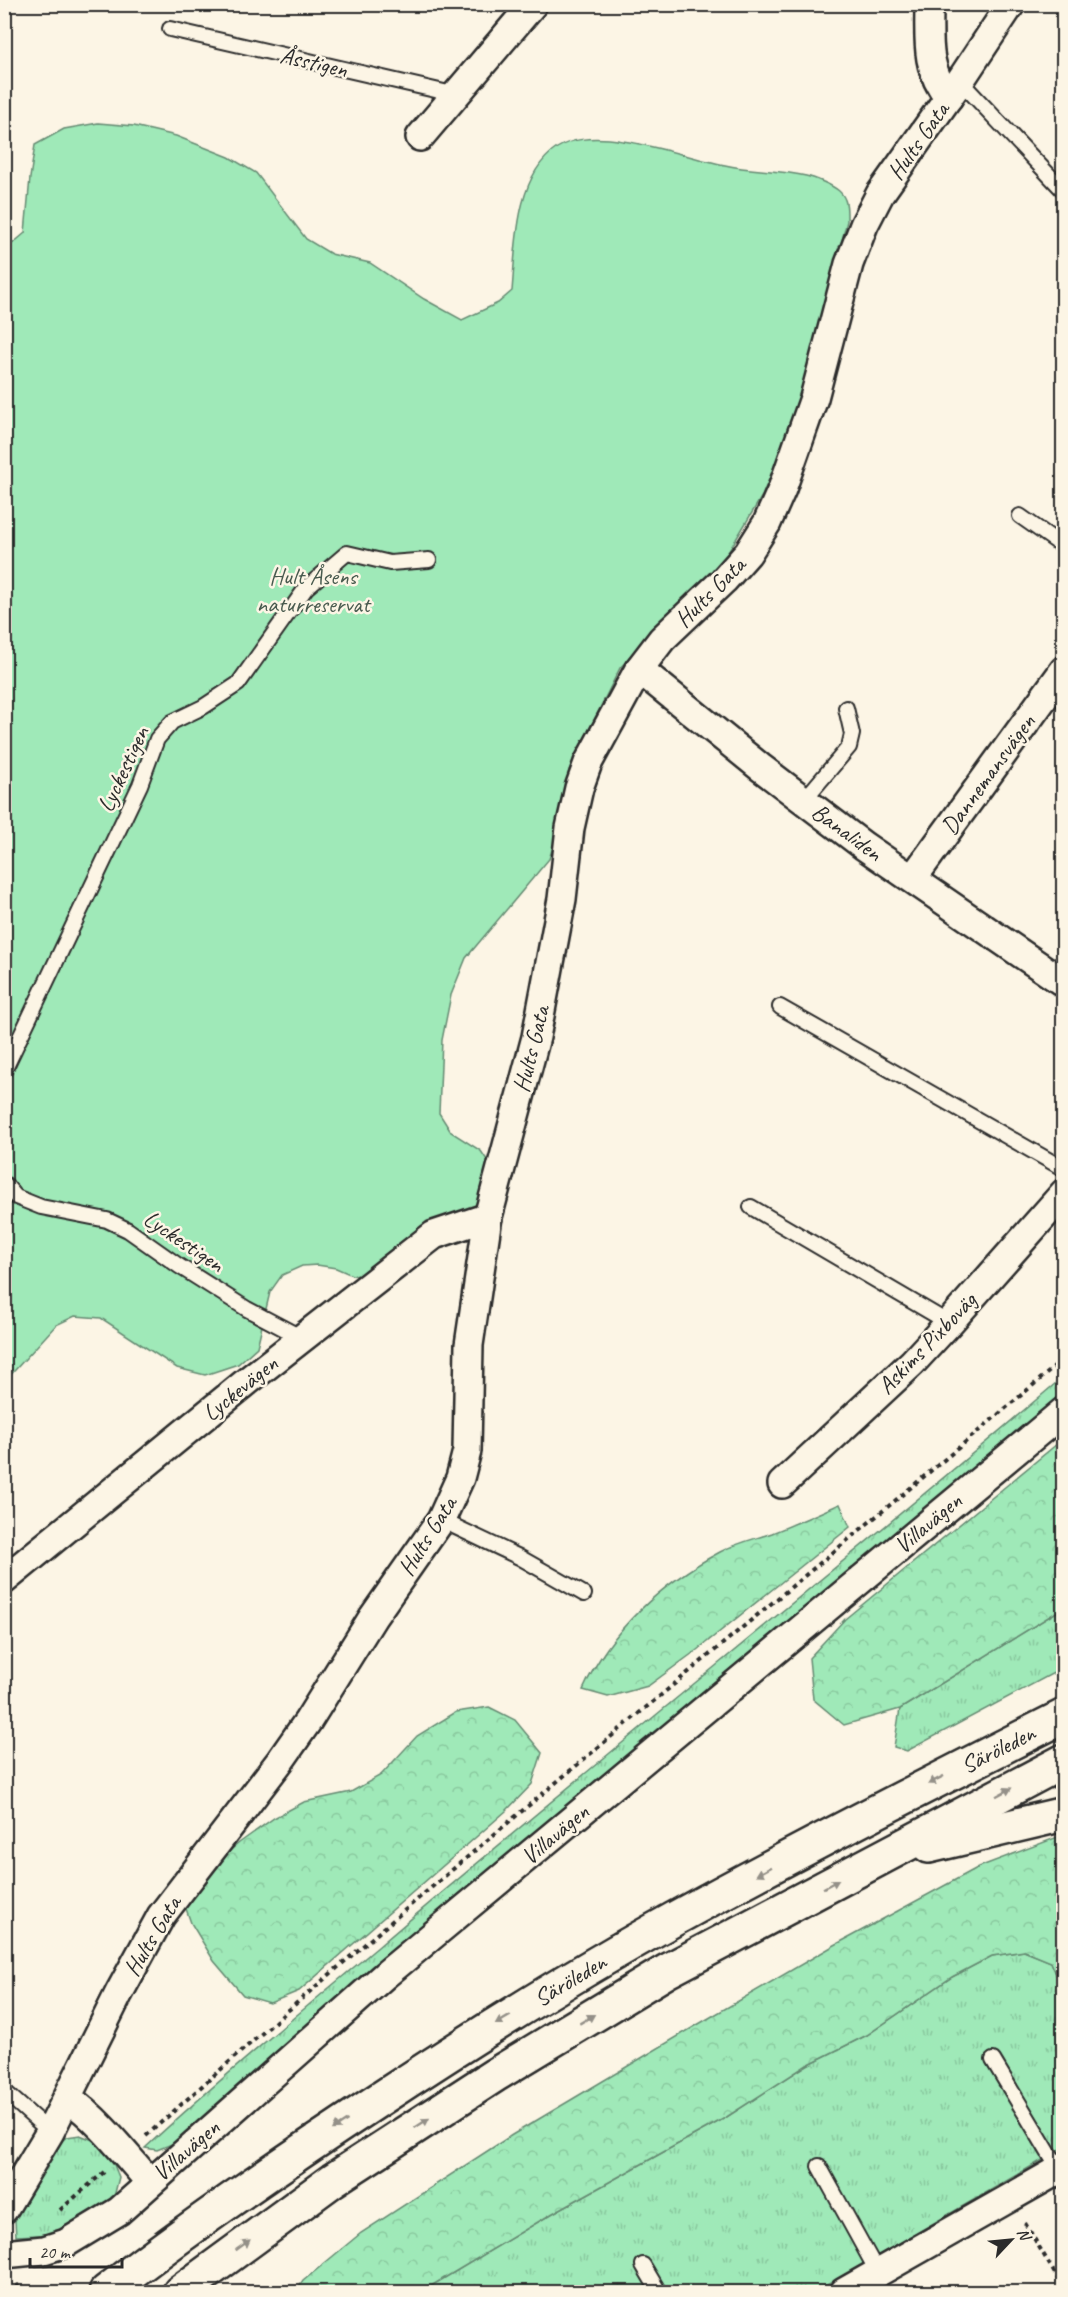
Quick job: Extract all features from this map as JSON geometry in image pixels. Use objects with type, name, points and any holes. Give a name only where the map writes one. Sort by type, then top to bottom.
[{"type":"main road","name":"Säröleden","points":[[106,2292],[154,2254],[293,2156],[472,2038],[673,1920],[884,1807],[1064,1716]]},
{"type":"main road","name":"Säröleden","points":[[180,2292],[333,2180],[495,2075],[667,1971],[1064,1761]]},
{"type":"main road","points":[[878,1859],[1018,1823],[1064,1814]]},
{"type":"street","points":[[420,137],[458,96],[533,4]]},
{"type":"street","points":[[928,4],[930,53],[935,79],[955,89]]},
{"type":"street","name":"Hults Gata","points":[[4,2209],[50,2132],[119,1993],[161,1916],[308,1721],[373,1617],[441,1520],[460,1479],[467,1451],[469,1345],[488,1217],[538,1026],[562,899],[570,828],[579,788],[593,753],[639,669],[662,639],[748,554],[767,523],[782,489],[814,398],[849,264],[864,225],[880,194],[955,89],[1011,4]]},
{"type":"street","name":"Banaliden","points":[[639,669],[864,846],[1064,983]]},
{"type":"street","name":"Dannemansvägen","points":[[912,878],[1064,670]]},
{"type":"street","name":"Askims Pixboväg","points":[[782,1484],[912,1363],[1064,1193]]},
{"type":"street","name":"Lyckevägen","points":[[4,1580],[302,1338],[434,1235],[488,1217]]},
{"type":"street","name":"Villavägen","points":[[4,2254],[44,2250],[66,2243],[119,2211],[385,1975],[1064,1411]]},
{"type":"street","points":[[68,2098],[82,2108],[150,2182]]},
{"type":"street","points":[[844,2292],[1011,2199],[1061,2168]]},
{"type":"lane","name":"Åsstigen","points":[[170,29],[458,96]]},
{"type":"lane","points":[[955,89],[1064,191]]},
{"type":"lane","points":[[1020,516],[1064,547]]},
{"type":"lane","name":"Lyckestigen","points":[[4,1071],[140,785],[157,739],[172,722],[203,707],[238,684],[306,588],[348,553],[390,563],[429,560]]},
{"type":"lane","points":[[804,800],[849,747],[852,734],[846,708]]},
{"type":"lane","points":[[780,1007],[1064,1169]]},
{"type":"lane","name":"Lyckestigen","points":[[4,1183],[16,1197],[41,1207],[108,1220],[128,1230],[198,1278],[302,1338]]},
{"type":"lane","points":[[751,1207],[950,1323]]},
{"type":"lane","points":[[441,1520],[519,1557],[584,1594]]},
{"type":"lane","points":[[993,2060],[1061,2168]]},
{"type":"lane","points":[[4,2091],[50,2132]]},
{"type":"lane","points":[[819,2166],[878,2273]]},
{"type":"lane","points":[[643,2265],[659,2292]]},
{"type":"path","points":[[8,2292],[38,2271],[44,2263],[44,2230],[52,2217],[238,2053],[602,1744],[1064,1359]]},
{"type":"path","points":[[1011,2199],[1064,2289]]},
{"type":"green space","name":"Hult Åsens naturreservat","points":[[98,123],[134,126],[176,136],[229,157],[256,173],[306,239],[331,254],[370,263],[424,299],[462,320],[498,303],[512,291],[517,234],[525,194],[543,160],[557,148],[575,140],[624,141],[735,167],[810,177],[832,186],[842,194],[846,205],[847,221],[798,409],[762,496],[723,561],[691,590],[620,668],[569,770],[555,841],[549,859],[466,958],[451,995],[442,1040],[439,1113],[451,1132],[481,1151],[487,1160],[487,1173],[477,1208],[379,1278],[352,1275],[336,1268],[317,1265],[302,1266],[282,1275],[270,1292],[257,1347],[238,1364],[205,1375],[177,1368],[101,1318],[75,1316],[56,1325],[5,1381],[4,247],[12,244],[25,233],[35,145],[64,129]]},
{"type":"green space","points":[[1063,1377],[1063,1396],[364,1979],[177,2142],[157,2150],[145,2148],[260,2046],[463,1875]]},
{"type":"green space","points":[[1063,1439],[1063,1608],[900,1709],[844,1725],[813,1699],[809,1658],[845,1619]]},
{"type":"green space","points":[[840,1504],[850,1527],[697,1650],[648,1686],[608,1697],[583,1690],[594,1668],[623,1628],[658,1593],[678,1578],[726,1549],[772,1533]]},
{"type":"green space","points":[[1063,1608],[1063,1668],[907,1751],[894,1747],[900,1709]]},
{"type":"green space","points":[[489,1707],[515,1720],[542,1753],[532,1784],[506,1811],[299,1991],[270,2003],[243,1995],[214,1961],[191,1923],[184,1903],[200,1876],[239,1843],[274,1818],[304,1802],[351,1792],[381,1775],[417,1736],[456,1712]]},
{"type":"green space","points":[[1063,1835],[1063,1990],[1051,1962],[1024,1951],[992,1956],[952,1977],[867,2035],[807,2065],[725,2118],[553,2213],[421,2292],[296,2292],[303,2281],[361,2233],[512,2135],[833,1946],[979,1867]]},
{"type":"green space","points":[[1024,1951],[1051,1962],[1063,1990],[1063,2148],[815,2292],[421,2292],[553,2213],[725,2118],[807,2065],[867,2035],[952,1977],[992,1956]]},
{"type":"green space","points":[[80,2135],[98,2142],[110,2155],[119,2177],[114,2197],[80,2226],[63,2234],[16,2236],[15,2221],[22,2200],[57,2144],[67,2137]]}]
